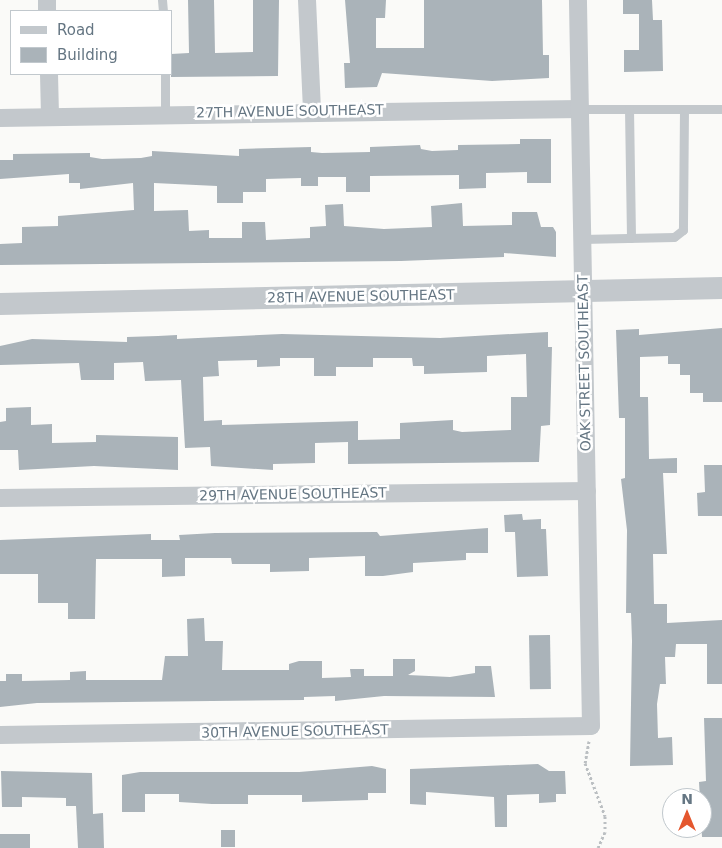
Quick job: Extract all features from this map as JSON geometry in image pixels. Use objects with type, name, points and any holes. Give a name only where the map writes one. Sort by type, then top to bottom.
[{"type":"street","points":[[307,0],[312,110]]},
{"type":"street","name":"OAK STREET SOUTHEAST","points":[[578,0],[591,726]]},
{"type":"street","points":[[49,75],[50,116]]},
{"type":"street","name":"27TH AVENUE SOUTHEAST","points":[[0,118],[312,110],[580,109]]},
{"type":"street","name":"28TH AVENUE SOUTHEAST","points":[[0,304],[722,288]]},
{"type":"street","name":"29TH AVENUE SOUTHEAST","points":[[0,498],[587,491]]},
{"type":"street","name":"30TH AVENUE SOUTHEAST","points":[[0,735],[591,726]]},
{"type":"lane","points":[[165,75],[165,114]]},
{"type":"lane","points":[[580,109],[722,109]]},
{"type":"lane","points":[[629,109],[631,238]]},
{"type":"lane","points":[[582,239],[674,237],[683,230],[684,110]]},
{"type":"path","points":[[591,726],[585,763],[605,816],[605,832],[598,848]]},
{"type":"building","points":[[188,0],[214,0],[215,53],[253,52],[253,0],[279,0],[278,76],[171,77],[172,54],[189,53]]},
{"type":"building","points":[[345,0],[386,0],[385,18],[376,18],[376,48],[424,48],[424,0],[542,0],[543,55],[549,55],[549,78],[492,81],[382,73],[377,87],[345,88],[344,63],[350,63]]},
{"type":"building","points":[[623,0],[652,0],[653,20],[662,20],[663,71],[624,72],[624,50],[639,50],[639,14],[623,14]]},
{"type":"building","points":[[520,139],[551,139],[551,183],[527,183],[527,172],[486,173],[486,188],[459,189],[459,175],[370,176],[370,192],[346,192],[346,177],[318,177],[318,186],[301,186],[301,178],[266,179],[266,192],[243,192],[243,203],[217,203],[217,186],[154,183],[154,211],[188,210],[189,231],[209,230],[209,238],[242,238],[242,222],[265,222],[266,240],[310,238],[310,227],[326,226],[325,205],[343,204],[344,226],[384,229],[432,227],[431,206],[462,203],[463,226],[512,225],[512,212],[537,212],[541,227],[553,227],[556,232],[556,257],[504,253],[504,257],[401,261],[0,265],[0,244],[22,243],[22,227],[58,226],[58,216],[134,210],[133,183],[80,189],[80,183],[69,183],[69,174],[0,179],[0,160],[13,160],[13,154],[90,153],[90,157],[102,159],[141,158],[152,156],[152,151],[239,156],[239,149],[311,147],[311,152],[322,153],[370,152],[370,147],[420,145],[421,149],[432,151],[458,150],[458,145],[520,144]]},
{"type":"building","points":[[722,328],[722,402],[703,402],[703,393],[690,393],[690,375],[680,375],[680,364],[668,364],[668,356],[640,357],[640,397],[648,397],[649,459],[677,458],[677,473],[663,473],[667,554],[653,554],[654,604],[667,604],[667,623],[722,620],[722,684],[707,684],[707,644],[676,644],[675,657],[665,657],[666,684],[660,684],[657,704],[658,738],[672,737],[673,765],[630,766],[632,641],[631,613],[626,613],[627,530],[621,479],[625,478],[625,418],[619,418],[616,330],[639,329],[639,335]]},
{"type":"building","points":[[548,332],[548,347],[552,347],[550,425],[541,426],[539,462],[348,464],[348,442],[315,443],[315,463],[273,464],[273,470],[211,466],[210,447],[185,448],[181,380],[145,381],[143,362],[114,363],[114,380],[81,380],[79,363],[0,365],[0,346],[32,339],[127,342],[127,337],[177,335],[177,339],[282,334],[440,338]],"holes":[[[526,354],[527,397],[511,397],[511,430],[462,432],[453,430],[453,420],[400,423],[400,439],[358,440],[358,421],[222,425],[222,420],[204,421],[203,377],[219,376],[218,361],[257,360],[257,367],[280,366],[280,358],[314,358],[314,376],[336,376],[336,367],[373,367],[373,358],[412,358],[413,366],[424,366],[424,374],[487,372],[487,356]]]},
{"type":"building","points":[[31,407],[31,425],[52,424],[52,443],[96,442],[96,435],[178,437],[178,470],[94,466],[19,470],[18,450],[0,450],[0,422],[6,421],[6,408]]},
{"type":"building","points":[[704,465],[722,465],[722,516],[698,516],[697,493],[705,492]]},
{"type":"building","points":[[522,514],[523,520],[541,519],[541,529],[546,529],[548,576],[517,577],[515,532],[505,532],[504,515]]},
{"type":"building","points":[[488,528],[488,553],[466,553],[466,560],[413,563],[413,572],[383,576],[365,576],[365,556],[309,558],[309,571],[270,572],[270,564],[232,564],[231,558],[185,558],[185,576],[162,577],[162,559],[96,559],[95,619],[68,619],[68,603],[38,603],[38,574],[0,574],[0,540],[151,534],[151,540],[180,540],[179,535],[215,533],[377,532],[380,536]]},
{"type":"building","points":[[204,618],[205,641],[223,641],[222,670],[289,670],[289,664],[299,661],[322,661],[322,678],[351,677],[350,669],[364,669],[364,676],[393,676],[393,659],[415,659],[415,671],[408,675],[450,677],[475,673],[475,666],[491,666],[495,697],[384,696],[335,701],[335,696],[304,697],[304,700],[37,703],[0,707],[0,681],[6,681],[6,674],[22,674],[22,681],[70,680],[70,672],[86,671],[86,680],[162,680],[165,656],[188,656],[187,619]]},
{"type":"building","points":[[529,635],[550,635],[551,689],[530,689]]},
{"type":"building","points":[[704,718],[722,718],[722,837],[712,837],[712,788],[699,788],[699,782],[706,781]]},
{"type":"building","points":[[538,764],[549,771],[565,771],[566,794],[556,794],[556,802],[539,803],[539,794],[507,795],[507,827],[495,827],[494,797],[426,792],[426,805],[410,804],[410,769]]},
{"type":"building","points":[[372,766],[386,769],[386,793],[368,793],[368,800],[302,802],[302,795],[248,795],[248,804],[212,804],[179,802],[179,794],[145,794],[145,812],[122,812],[122,775],[140,772],[299,772]]},
{"type":"building","points":[[1,771],[92,773],[93,814],[103,813],[104,848],[78,848],[76,806],[66,806],[66,798],[22,797],[22,807],[2,807]]},
{"type":"building","points":[[221,830],[235,830],[235,847],[221,847]]},
{"type":"building","points":[[0,834],[30,834],[30,848],[0,848]]}]
